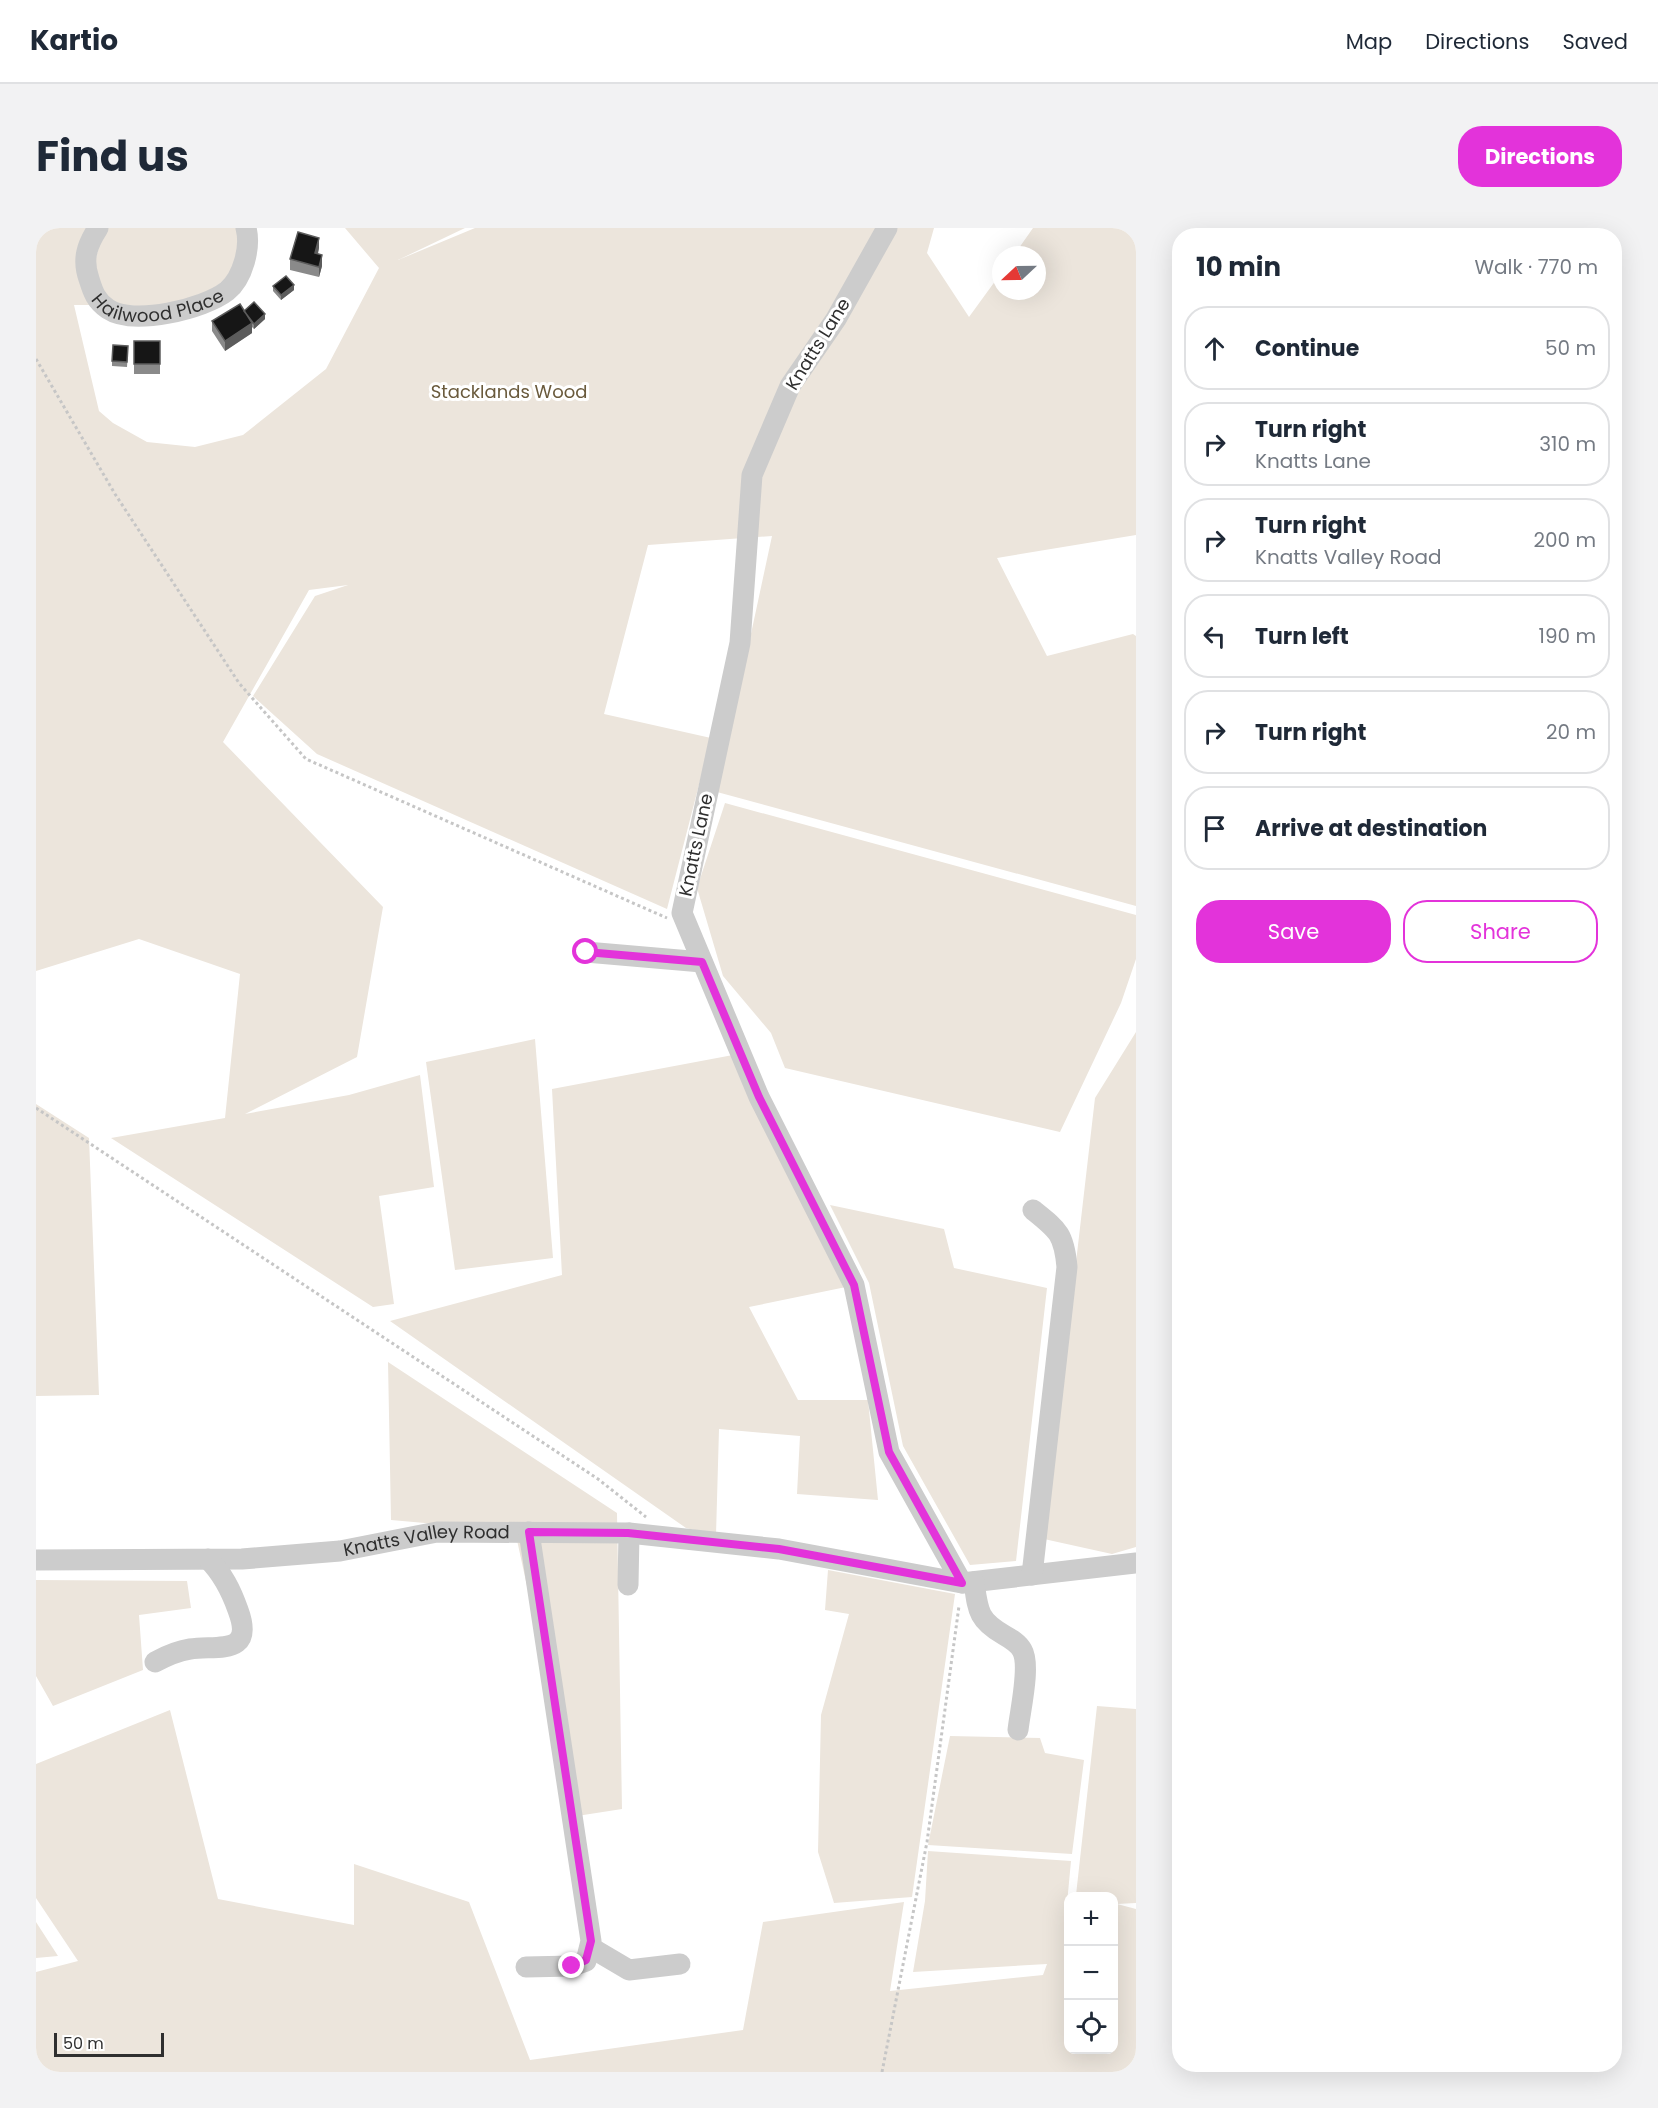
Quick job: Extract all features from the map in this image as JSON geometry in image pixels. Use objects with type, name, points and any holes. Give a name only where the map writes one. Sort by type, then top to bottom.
[{"type":"street","name":"Hailwood Place","points":[[99,228],[85,250],[87,273],[95,297],[116,312],[125,315],[147,316],[198,305],[228,290],[240,272],[246,254],[246,228]]},
{"type":"street","name":"Knatts Lane","points":[[887,228],[836,319],[790,386],[752,475],[740,642],[682,913],[759,1097],[854,1285],[889,1452],[968,1582]]},
{"type":"street","points":[[586,952],[702,962]]},
{"type":"street","points":[[1032,1575],[1067,1267],[1065,1243],[1056,1230],[1033,1210]]},
{"type":"street","name":"Knatts Valley Road","points":[[36,1560],[208,1559],[340,1551],[437,1532],[529,1532],[628,1533],[779,1549],[968,1582],[1136,1563]]},
{"type":"street","points":[[526,1967],[572,1966],[586,1960],[591,1941],[579,1848],[529,1532]]},
{"type":"street","points":[[628,1533],[628,1585]]},
{"type":"street","points":[[155,1662],[178,1651],[222,1648],[231,1646],[240,1640],[243,1631],[242,1623],[230,1588],[220,1571],[208,1559]]},
{"type":"street","points":[[968,1582],[977,1609],[987,1626],[1015,1642],[1023,1651],[1025,1667],[1018,1730]]},
{"type":"street","points":[[590,1947],[629,1970],[680,1964]]},
{"type":"path","points":[[36,358],[115,494],[239,683],[306,759],[687,927]]},
{"type":"path","points":[[36,1108],[598,1479],[649,1518]]},
{"type":"path","points":[[882,2072],[924,1858],[968,1582]]},
{"type":"green space","name":"Stacklands Wood","points":[[36,228],[92,228],[93,305],[74,305],[99,411],[113,423],[147,442],[195,447],[243,435],[326,369],[379,268],[345,228],[465,228],[398,260],[475,228],[934,228],[927,253],[969,317],[992,285],[992,300],[1046,300],[1046,246],[1020,246],[1033,228],[1136,228],[1136,535],[997,558],[1047,656],[1133,634],[1136,636],[1136,906],[717,792],[772,536],[648,545],[604,714],[711,738],[667,909],[317,754],[253,696],[315,596],[348,585],[309,590],[223,742],[383,907],[357,1057],[245,1114],[349,1095],[420,1075],[434,1187],[379,1196],[394,1304],[373,1307],[111,1138],[225,1118],[240,974],[139,939],[36,971]]},
{"type":"green space","points":[[104,228],[237,228],[240,240],[232,272],[211,292],[152,308],[109,303],[92,272]]},
{"type":"green space","points":[[725,803],[1136,915],[1136,959],[1121,1003],[1060,1132],[785,1068],[771,1033],[723,976],[697,888]]},
{"type":"green space","points":[[1136,1032],[1136,1547],[1112,1554],[1044,1539],[1095,1098]]},
{"type":"green space","points":[[535,1039],[553,1258],[455,1270],[426,1062]]},
{"type":"green space","points":[[733,1055],[846,1287],[749,1307],[798,1400],[868,1400],[878,1500],[797,1494],[800,1436],[719,1429],[716,1535],[686,1528],[390,1321],[562,1275],[552,1089]]},
{"type":"green space","points":[[36,1104],[89,1138],[99,1395],[36,1396]]},
{"type":"green space","points":[[830,1205],[944,1229],[954,1268],[1047,1288],[1016,1561],[970,1565],[903,1446],[869,1283]]},
{"type":"green space","points":[[388,1362],[617,1513],[622,1809],[577,1816],[515,1531],[391,1520]]},
{"type":"green space","points":[[828,1570],[955,1594],[912,1897],[834,1903],[818,1852],[821,1715],[849,1614],[825,1610]]},
{"type":"green space","points":[[36,1580],[187,1581],[191,1608],[139,1615],[143,1670],[53,1706],[36,1676]]},
{"type":"green space","points":[[1097,1706],[1136,1709],[1136,1903],[1118,1904],[1118,1892],[1076,1892]]},
{"type":"green space","points":[[170,1710],[218,1899],[354,1925],[354,1864],[469,1902],[530,2060],[743,2030],[763,1922],[904,1902],[890,1991],[1043,1975],[1047,1964],[913,1972],[925,1901],[928,1851],[1071,1861],[1068,1892],[1064,1892],[1064,2054],[1118,2054],[1118,1904],[1136,1909],[1136,2072],[36,2072],[36,1972],[78,1961],[36,1898],[36,1764]]},
{"type":"green space","points":[[950,1736],[1040,1738],[1045,1753],[1084,1760],[1072,1854],[928,1845]]},
{"type":"green space","points":[[36,1922],[58,1956],[36,1958]]},
{"type":"building","points":[[298,232],[319,238],[315,253],[322,255],[319,267],[290,259]]},
{"type":"building","points":[[286,276],[294,285],[281,295],[273,286]]},
{"type":"building","points":[[254,302],[265,314],[254,324],[244,311]]},
{"type":"building","points":[[240,304],[252,323],[225,341],[212,321]]},
{"type":"building","points":[[134,341],[160,341],[160,364],[134,364]]},
{"type":"building","points":[[113,345],[128,346],[127,362],[112,361]]},
{"type":"route","points":[[572,1966],[586,1960],[591,1941],[579,1848],[531,1557],[529,1532],[628,1533],[779,1549],[962,1583],[889,1452],[854,1285],[759,1097],[702,962],[586,952]]}]
